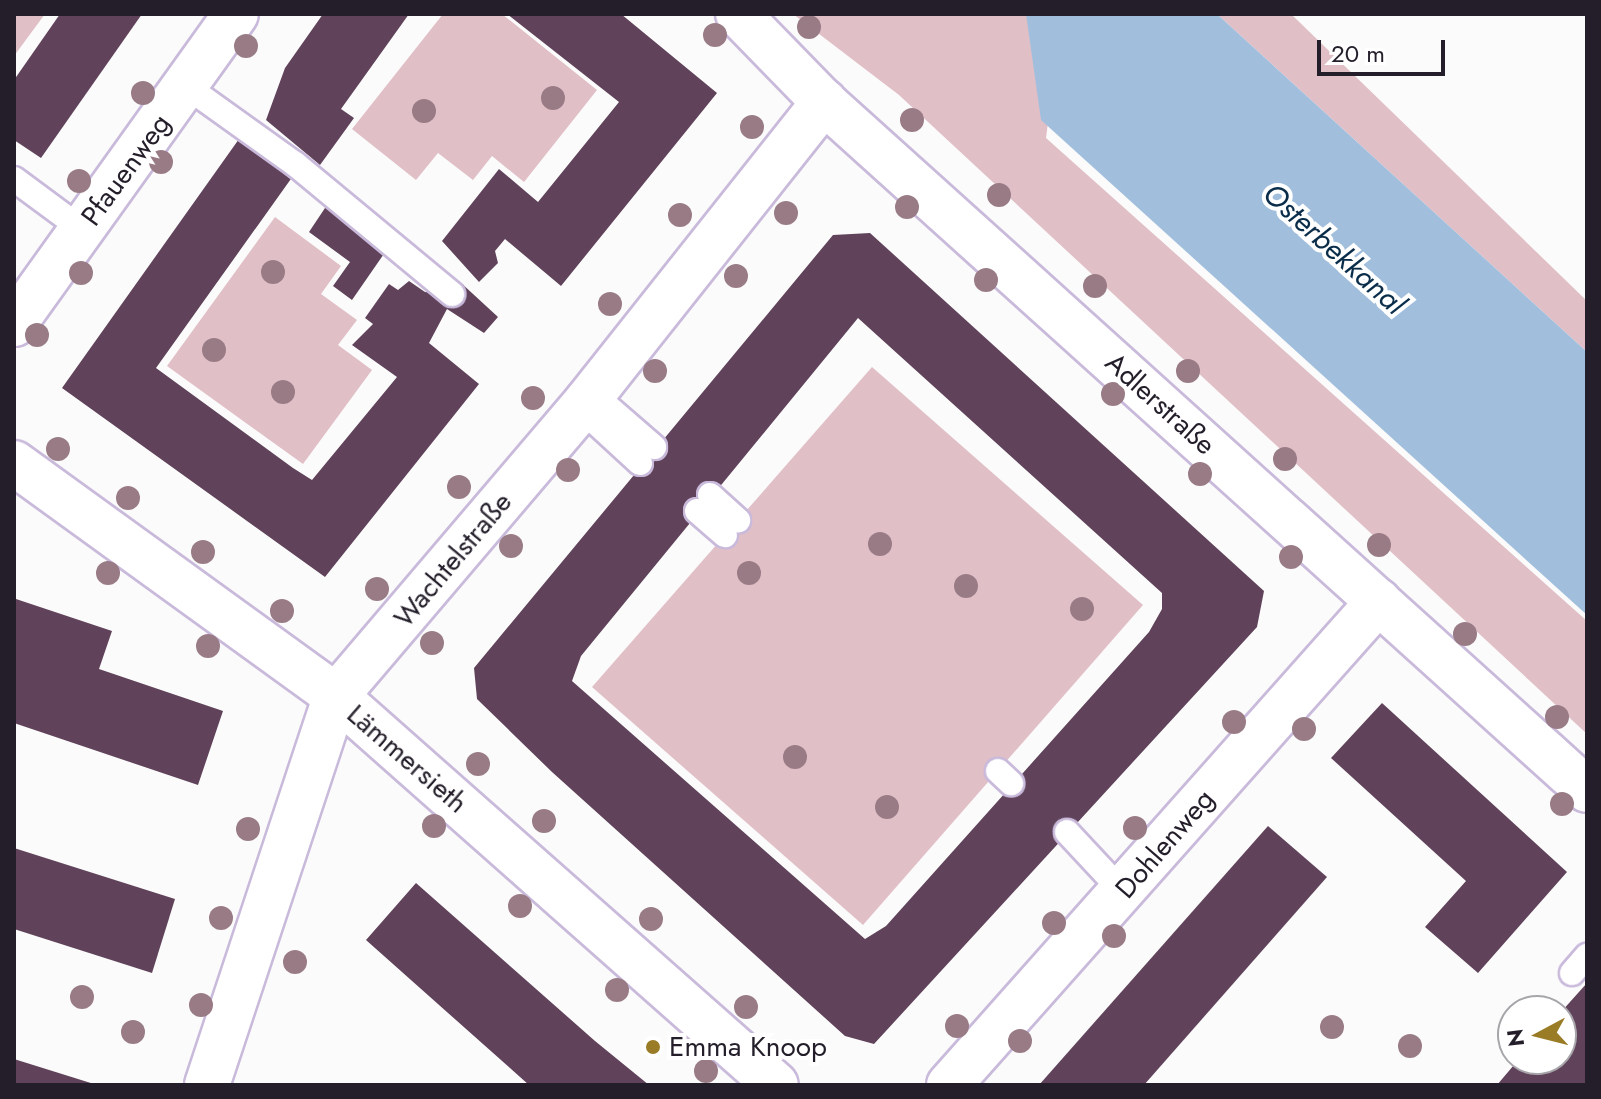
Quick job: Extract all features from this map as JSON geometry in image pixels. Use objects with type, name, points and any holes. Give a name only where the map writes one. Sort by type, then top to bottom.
[{"type":"street","name":"Pfauenweg","points":[[14,324],[236,14]]},
{"type":"street","name":"Adlerstraße","points":[[738,14],[824,102],[1587,790]]},
{"type":"street","name":"Wachtelstraße","points":[[207,1085],[336,696],[587,402],[824,102]]},
{"type":"street","name":"Lämmersieth","points":[[14,463],[336,696],[776,1085]]},
{"type":"street","name":"Dohlenweg","points":[[949,1085],[1379,601]]},
{"type":"lane","points":[[186,86],[295,164],[452,294]]},
{"type":"lane","points":[[14,179],[83,230]]},
{"type":"lane","points":[[587,402],[647,455]]},
{"type":"lane","points":[[703,503],[731,528]]},
{"type":"lane","points":[[1067,832],[1123,892]]},
{"type":"shaded area","points":[[14,14],[45,14],[14,56]]},
{"type":"shaded area","points":[[443,14],[502,14],[597,90],[524,182],[492,156],[473,180],[438,153],[416,180],[352,129]]},
{"type":"shaded area","points":[[793,14],[1062,14],[1046,138],[1587,621],[1587,734],[899,95]]},
{"type":"shaded area","points":[[1217,14],[1291,14],[1587,301],[1587,352]]},
{"type":"shaded area","points":[[275,217],[341,266],[321,294],[357,320],[338,345],[372,370],[303,464],[167,366]]},
{"type":"shaded area","points":[[872,367],[1143,605],[863,925],[592,687]]},
{"type":"water","name":"Osterbekkanal","points":[[1026,14],[1217,14],[1587,352],[1587,615],[1041,120]]},
{"type":"building","points":[[60,14],[142,14],[41,158],[14,140],[14,80]]},
{"type":"building","points":[[323,14],[409,14],[341,109],[354,118],[320,165],[266,120],[285,68]]},
{"type":"building","points":[[507,14],[621,14],[717,93],[561,286],[505,239],[495,251],[498,263],[479,282],[442,241],[499,169],[538,202],[619,102]]},
{"type":"building","points":[[239,139],[293,176],[156,368],[293,468],[312,480],[397,377],[352,345],[373,324],[365,318],[389,284],[398,290],[409,281],[425,292],[452,294],[460,282],[498,317],[484,333],[447,309],[429,343],[479,384],[325,577],[62,388]]},
{"type":"building","points":[[327,205],[388,248],[352,300],[333,286],[350,262],[309,232]]},
{"type":"building","points":[[870,233],[1264,591],[1257,627],[874,1044],[845,1036],[552,772],[477,699],[474,668],[833,235]],"holes":[[[858,318],[1162,593],[1162,609],[1149,632],[886,926],[865,939],[572,681],[581,656]]]},
{"type":"building","points":[[16,599],[112,631],[99,669],[223,711],[198,785],[14,723]]},
{"type":"building","points":[[1382,703],[1567,872],[1478,973],[1425,927],[1466,881],[1331,758]]},
{"type":"building","points":[[1268,826],[1327,877],[1144,1085],[1039,1085]]},
{"type":"building","points":[[14,848],[175,899],[152,973],[14,929]]},
{"type":"building","points":[[416,883],[649,1085],[529,1085],[366,940]]},
{"type":"building","points":[[1587,983],[1587,1085],[1497,1085],[1505,1075],[1577,1075],[1576,995]]},
{"type":"building","points":[[14,1059],[94,1084],[94,1085],[14,1085]]},
{"type":"place","name":"Emma Knoop","points":[[653,1047]]}]
